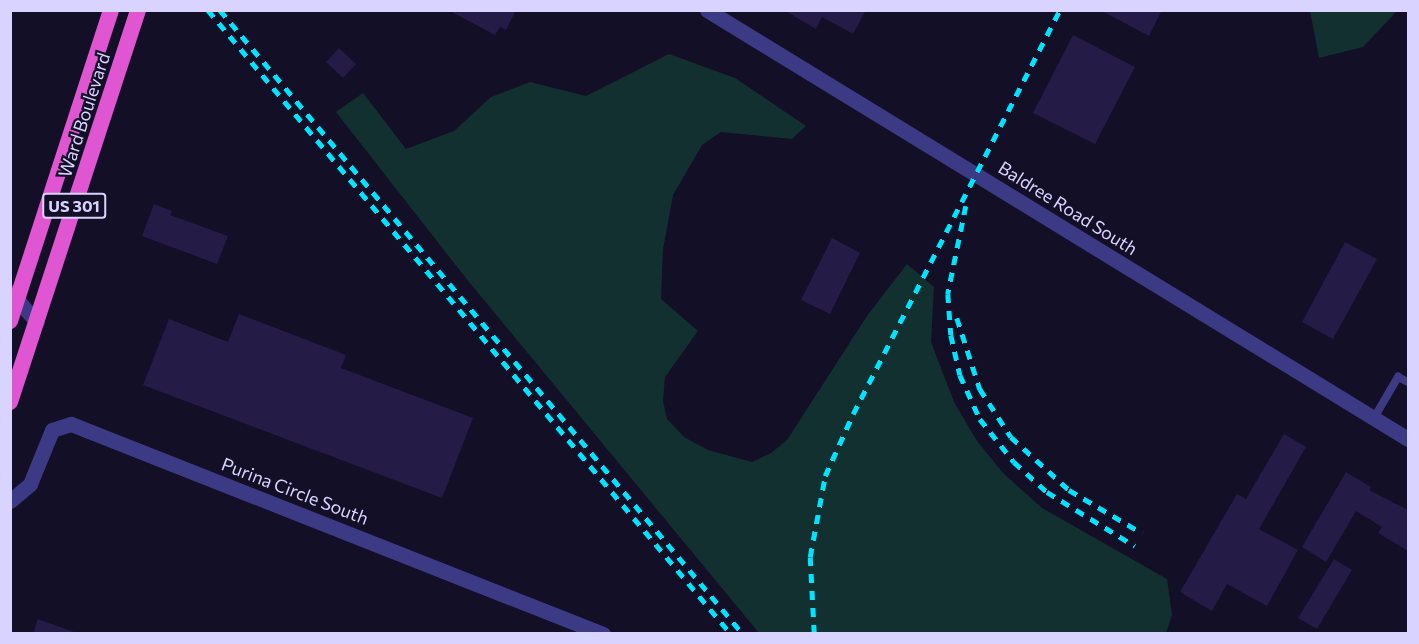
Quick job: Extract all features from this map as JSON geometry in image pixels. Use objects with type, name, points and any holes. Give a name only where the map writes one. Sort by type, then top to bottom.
[{"type":"highway","name":"Ward Boulevard","points":[[10,321],[14,296],[111,10]]},
{"type":"highway","name":"Ward Boulevard","points":[[10,402],[138,10]]},
{"type":"street","name":"Baldree Road South","points":[[707,10],[1408,439]]},
{"type":"street","points":[[14,296],[37,322]]},
{"type":"street","name":"Purina Circle South","points":[[10,501],[30,484],[52,430],[71,424],[603,633]]},
{"type":"lane","points":[[1374,418],[1398,376],[1408,382]]},
{"type":"green space","points":[[1310,10],[1397,11],[1363,47],[1319,58]]},
{"type":"green space","points":[[669,54],[735,78],[806,126],[792,139],[721,132],[702,145],[673,195],[663,249],[661,299],[698,331],[665,377],[663,401],[667,419],[684,437],[708,450],[752,462],[771,453],[787,440],[867,316],[907,264],[934,287],[931,342],[954,402],[977,441],[1003,473],[1042,508],[1167,579],[1172,615],[1166,633],[759,633],[465,277],[336,112],[363,93],[406,149],[454,131],[491,97],[530,82],[586,96]]},
{"type":"building","points":[[448,10],[516,10],[506,30],[500,27],[495,35]]},
{"type":"building","points":[[784,10],[866,10],[853,34],[822,17],[816,29]]},
{"type":"building","points":[[1100,10],[1162,10],[1149,36]]},
{"type":"building","points":[[1073,35],[1135,67],[1095,144],[1033,113]]},
{"type":"building","points":[[339,48],[356,64],[343,78],[326,62]]},
{"type":"building","points":[[154,204],[172,211],[170,215],[228,236],[217,264],[142,236]]},
{"type":"building","points":[[832,238],[860,253],[830,314],[801,300]]},
{"type":"building","points":[[1345,242],[1377,259],[1333,339],[1302,322]]},
{"type":"building","points":[[239,314],[346,355],[341,368],[473,418],[442,498],[143,385],[169,319],[228,342]]},
{"type":"building","points":[[1284,434],[1306,447],[1259,529],[1298,550],[1267,606],[1227,584],[1212,611],[1180,592],[1237,494],[1246,499]]},
{"type":"building","points":[[1346,472],[1371,487],[1369,490],[1408,510],[1408,551],[1378,533],[1382,527],[1356,511],[1326,562],[1302,547]]},
{"type":"building","points":[[1334,559],[1352,570],[1317,629],[1298,618]]},
{"type":"building","points":[[38,619],[74,632],[74,633],[33,633]]},
{"type":"railway","points":[[208,10],[731,634]]},
{"type":"railway","points":[[220,10],[743,634]]},
{"type":"railway","points":[[814,634],[810,557],[825,476],[853,414],[1060,10]]},
{"type":"railway","points":[[966,206],[948,294],[951,335],[960,375],[980,419],[1014,462],[1047,492],[1135,546]]},
{"type":"railway","points":[[957,318],[980,389],[1011,437],[1069,490],[1142,533]]}]
